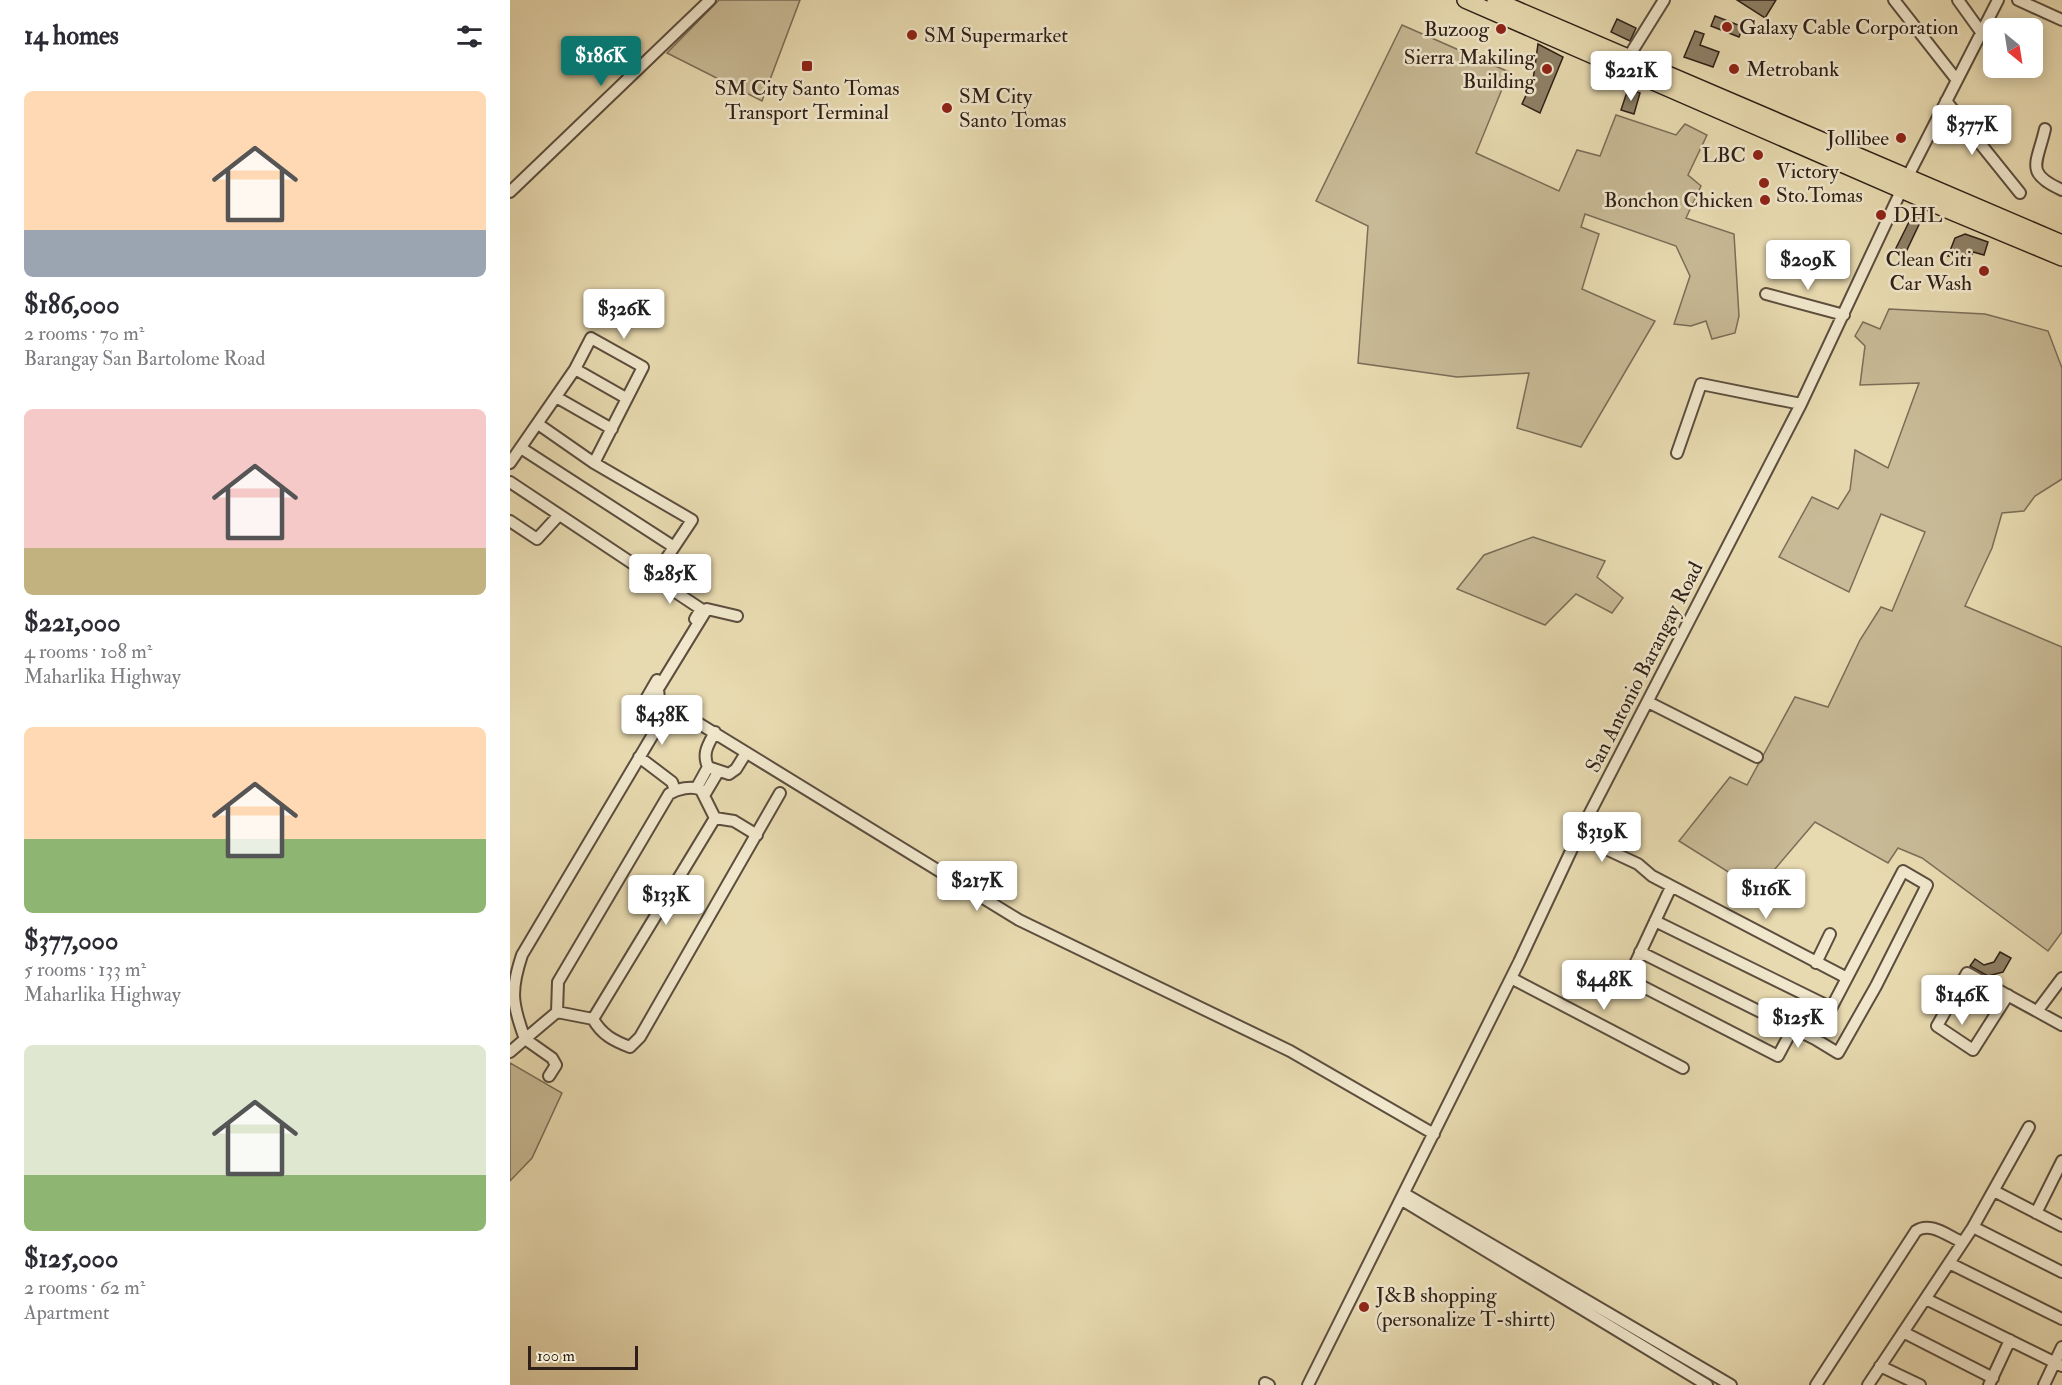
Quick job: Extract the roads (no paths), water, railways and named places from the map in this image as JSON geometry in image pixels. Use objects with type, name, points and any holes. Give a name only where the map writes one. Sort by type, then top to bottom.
[{"type":"highway","points":[[1465,0],[1625,63],[1905,183],[2062,243]]},
{"type":"highway","points":[[1495,0],[1625,63]]},
{"type":"highway","points":[[1905,183],[2062,258]]},
{"type":"street","points":[[510,192],[710,0]]},
{"type":"street","points":[[1625,63],[1664,0]]},
{"type":"street","points":[[1894,0],[1956,79]]},
{"type":"street","points":[[1958,0],[1981,32]]},
{"type":"street","name":"San Antonio Barangay Road","points":[[1308,1385],[1511,978],[1578,836],[1801,404],[1905,183],[1998,0]]},
{"type":"street","points":[[2018,0],[2062,20]]},
{"type":"street","points":[[1946,101],[2020,194]]},
{"type":"street","points":[[2046,129],[2036,168],[2042,180],[2062,190]]},
{"type":"street","points":[[1766,294],[1844,315]]},
{"type":"street","points":[[510,463],[575,369],[591,338],[643,367],[594,463]]},
{"type":"street","points":[[575,369],[626,398]]},
{"type":"street","points":[[1677,453],[1701,384],[1801,404]]},
{"type":"street","points":[[556,397],[612,429]]},
{"type":"street","points":[[538,424],[594,463],[692,520],[654,578]]},
{"type":"street","points":[[521,448],[674,547]]},
{"type":"street","points":[[510,482],[701,609],[646,699],[660,710],[661,721],[522,955],[514,976],[513,1005],[525,1039],[552,1058],[555,1065],[549,1076]]},
{"type":"street","points":[[510,521],[537,539],[559,515]]},
{"type":"street","points":[[736,616],[707,609],[658,690],[659,699],[1019,920],[1290,1051],[1434,1134]]},
{"type":"street","points":[[1648,702],[1757,757]]},
{"type":"street","points":[[715,732],[705,750],[704,759],[713,770],[729,774],[736,769],[746,753]]},
{"type":"street","points":[[639,757],[672,782],[675,790]]},
{"type":"street","points":[[701,791],[713,770]]},
{"type":"street","points":[[510,1052],[557,1012],[558,982],[669,795],[675,790],[701,791]]},
{"type":"street","points":[[701,791],[715,818]]},
{"type":"street","points":[[593,1018],[599,1029],[612,1040],[630,1047],[640,1037],[780,793]]},
{"type":"street","points":[[715,818],[734,821],[757,835]]},
{"type":"street","points":[[593,1018],[715,818]]},
{"type":"street","points":[[1578,836],[1638,864],[1652,876],[1671,887],[1847,978]]},
{"type":"street","points":[[1640,952],[1815,1039],[1838,1053],[1876,986],[1927,885],[1903,871],[1815,1039]]},
{"type":"street","points":[[1671,887],[1628,979],[1778,1056],[1793,1028]]},
{"type":"street","points":[[1655,921],[1830,1007]]},
{"type":"street","points":[[1816,963],[1830,934]]},
{"type":"street","points":[[2008,995],[1972,1050],[1937,1026],[1967,973],[2038,1010],[2062,1025]]},
{"type":"street","points":[[1511,978],[1683,1068]]},
{"type":"street","points":[[2038,1010],[2062,978]]},
{"type":"street","points":[[557,1012],[593,1018]]},
{"type":"street","points":[[1868,1385],[1973,1227],[2029,1127]]},
{"type":"street","points":[[2036,1213],[2062,1161]]},
{"type":"street","points":[[1994,1191],[2062,1226]]},
{"type":"street","points":[[1403,1197],[1707,1385]]},
{"type":"street","points":[[1403,1197],[1731,1385]]},
{"type":"street","points":[[1816,1385],[1916,1231],[1922,1226],[1929,1227],[1962,1242]]},
{"type":"street","points":[[1973,1227],[2062,1272]]},
{"type":"street","points":[[1949,1263],[2062,1319]]},
{"type":"street","points":[[1926,1299],[2059,1364]]},
{"type":"street","points":[[1903,1332],[1991,1381],[2010,1340]]},
{"type":"street","points":[[2044,1385],[2059,1364],[2062,1347]]},
{"type":"street","points":[[1881,1366],[1920,1385]]},
{"type":"place","name":"Galaxy Cable Corporation","points":[[1727,27]]},
{"type":"place","name":"Buzoog","points":[[1501,29]]},
{"type":"place","name":"SM Supermarket","points":[[912,35]]},
{"type":"place","name":"SM City Santo Tomas Transport Terminal","points":[[807,66]]},
{"type":"place","name":"Sierra Makiling Building","points":[[1547,69]]},
{"type":"place","name":"Metrobank","points":[[1734,69]]},
{"type":"place","name":"SM City Santo Tomas","points":[[947,108]]},
{"type":"place","name":"Jollibee","points":[[1901,138]]},
{"type":"place","name":"LBC","points":[[1758,155]]},
{"type":"place","name":"Victory Sto.Tomas","points":[[1764,183]]},
{"type":"place","name":"Bonchon Chicken","points":[[1765,200]]},
{"type":"place","name":"DHL","points":[[1881,215]]},
{"type":"place","name":"Clean Citi Car Wash","points":[[1984,271]]},
{"type":"place","name":"J&B shopping (personalize T-shirtt)","points":[[1364,1307]]}]
